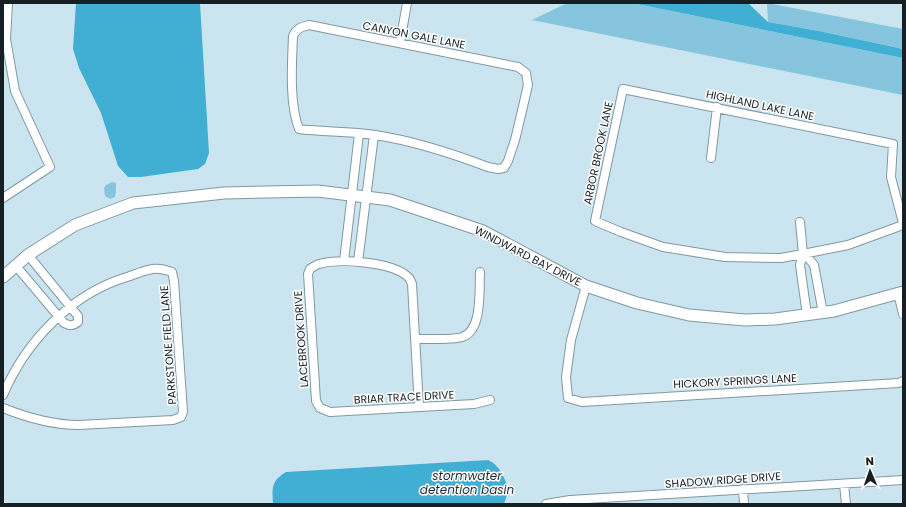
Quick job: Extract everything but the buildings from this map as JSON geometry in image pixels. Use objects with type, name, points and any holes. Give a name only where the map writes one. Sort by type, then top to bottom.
[{"type":"street","points":[[3,198],[50,167],[15,91],[6,39],[8,3]]},
{"type":"street","points":[[400,43],[407,3]]},
{"type":"street","name":"CANYON GALE LANE","points":[[359,134],[299,128],[295,119],[293,96],[293,36],[296,30],[301,27],[309,25],[518,67],[526,73],[528,85],[515,140],[504,168],[498,169],[428,146],[374,135]]},
{"type":"street","name":"HIGHLAND LAKE LANE","points":[[623,89],[893,144],[891,177],[903,224]]},
{"type":"street","name":"ARBOR BROOK LANE","points":[[623,89],[595,221],[663,247],[725,258],[781,258],[803,254]]},
{"type":"street","points":[[711,158],[717,107]]},
{"type":"street","points":[[358,262],[374,135],[359,134],[344,261],[380,265],[399,271],[409,277],[412,284],[419,407]]},
{"type":"street","name":"WINDWARD BAY DRIVE","points":[[3,277],[28,255],[75,225],[133,203],[224,193],[318,191],[390,200],[483,231],[586,286],[637,303],[688,315],[745,320],[775,319],[823,313],[900,293]]},
{"type":"street","points":[[800,222],[803,254],[800,265],[807,315]]},
{"type":"street","points":[[803,254],[848,245],[903,224]]},
{"type":"street","points":[[803,254],[814,265],[823,313]]},
{"type":"street","points":[[16,266],[64,323],[69,326],[78,322],[78,316],[28,255]]},
{"type":"street","name":"LACEBROOK DRIVE","points":[[320,408],[316,401],[308,274],[310,268],[319,264],[344,261]]},
{"type":"street","name":"PARKSTONE FIELD LANE","points":[[3,408],[36,420],[65,425],[173,420],[181,417],[183,412],[183,404],[174,281],[172,272],[158,268],[119,279],[70,306]]},
{"type":"street","points":[[415,340],[461,338],[472,330],[475,323],[478,306],[480,272]]},
{"type":"street","name":"HICKORY SPRINGS LANE","points":[[586,286],[571,340],[566,377],[568,398],[582,402],[903,381]]},
{"type":"street","points":[[900,293],[903,314]]},
{"type":"street","points":[[3,395],[22,359],[43,331],[70,306]]},
{"type":"street","name":"BRIAR TRACE DRIVE","points":[[320,408],[330,412],[474,404],[490,400]]},
{"type":"street","name":"SHADOW RIDGE DRIVE","points":[[546,504],[570,500],[648,500],[743,489],[903,480]]},
{"type":"street","points":[[844,484],[846,504]]},
{"type":"street","points":[[743,489],[744,504]]},
{"type":"shaded area","points":[[567,3],[632,3],[903,58],[903,95],[532,20]]},
{"type":"shaded area","points":[[767,3],[903,29],[903,49],[768,22]]},
{"type":"shaded area","points":[[112,182],[116,183],[116,190],[115,197],[110,199],[105,196],[104,188]]},
{"type":"water","points":[[76,3],[200,3],[209,153],[205,164],[198,169],[141,177],[128,177],[118,166],[101,113],[79,68],[73,49]]},
{"type":"water","points":[[632,3],[748,3],[768,22],[903,49],[903,58]]},
{"type":"water","name":"stormwater detention basin","points":[[488,460],[499,468],[509,489],[504,504],[273,504],[272,494],[275,482],[286,472]]}]
